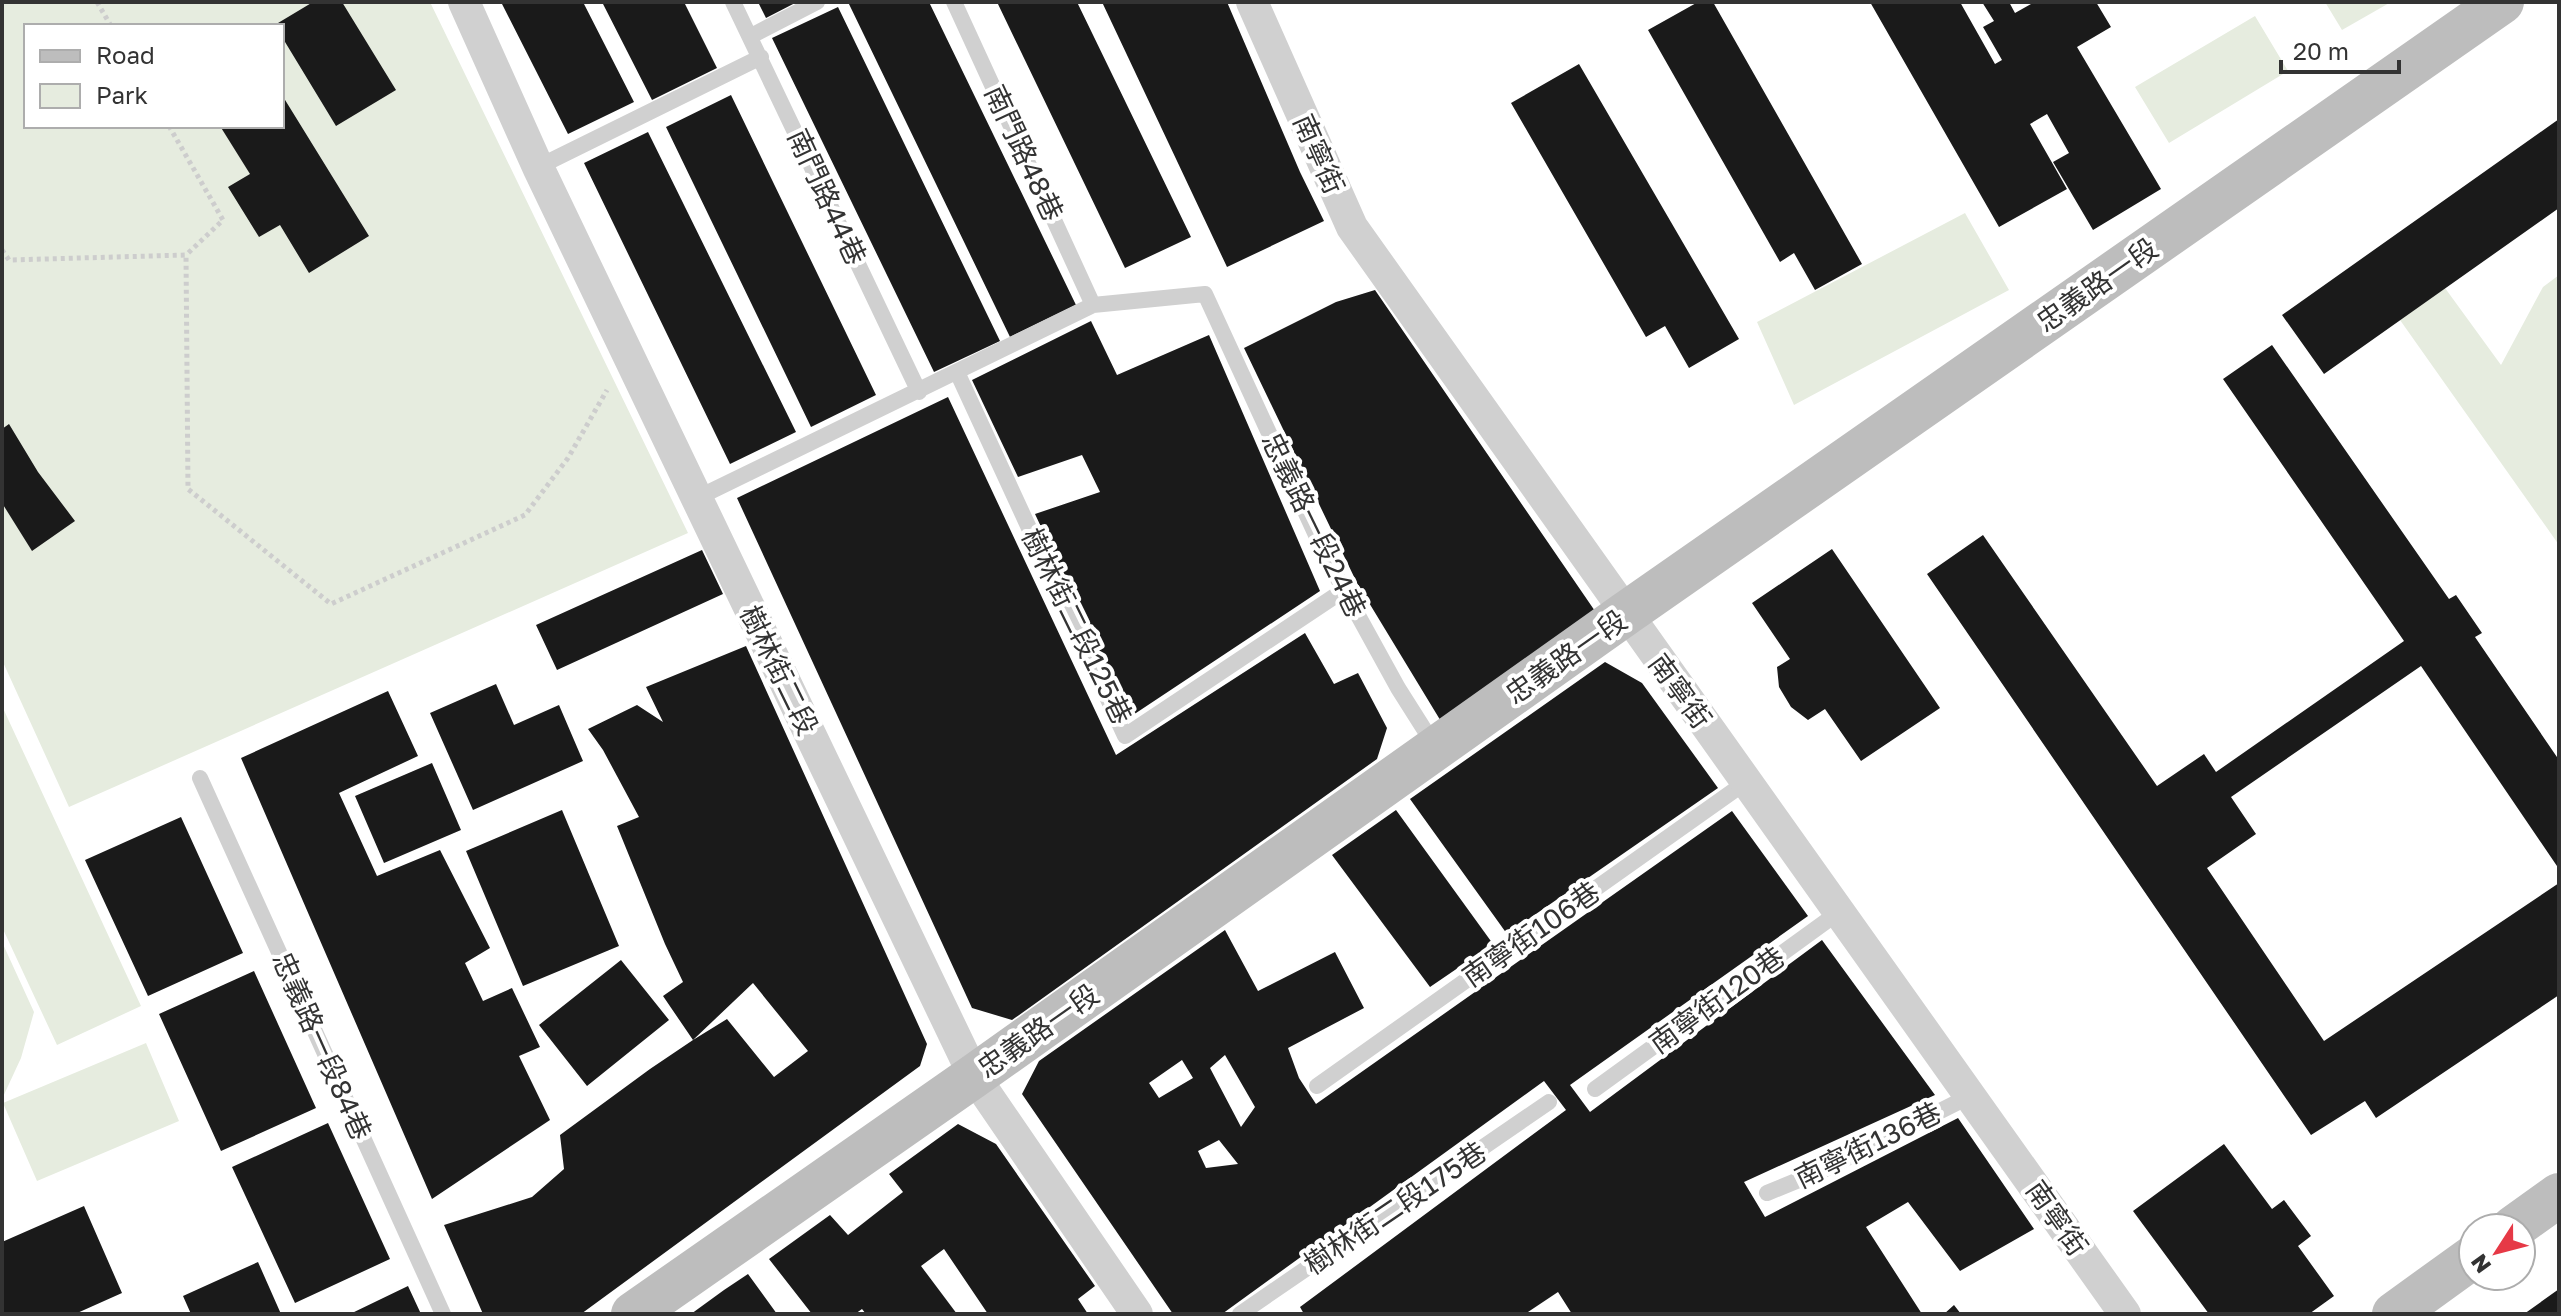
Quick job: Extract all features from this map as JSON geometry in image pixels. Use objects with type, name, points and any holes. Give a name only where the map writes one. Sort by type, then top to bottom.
[{"type":"street","name":"樹林街二段","points":[[464,2],[538,167],[974,1076],[1137,1314]]},
{"type":"street","name":"南寧街","points":[[1252,2],[1352,227],[2125,1314]]},
{"type":"street","name":"忠義路一段","points":[[633,1314],[1625,614],[2502,2]]},
{"type":"street","points":[[2535,1212],[2559,1195]]},
{"type":"street","points":[[2394,1314],[2457,1269]]},
{"type":"lane","name":"南門路44巷","points":[[733,2],[919,392]]},
{"type":"lane","points":[[751,36],[817,2]]},
{"type":"lane","name":"南門路48巷","points":[[954,2],[1093,305]]},
{"type":"lane","points":[[538,167],[761,57]]},
{"type":"lane","name":"忠義路一段24巷","points":[[1093,305],[1205,294],[1327,559],[1398,688],[1437,749]]},
{"type":"lane","points":[[697,498],[1093,305]]},
{"type":"lane","name":"樹林街二段125巷","points":[[957,372],[1125,736],[1344,590]]},
{"type":"lane","name":"忠義路一段84巷","points":[[200,778],[443,1314]]},
{"type":"lane","name":"南寧街106巷","points":[[1317,1086],[1746,782]]},
{"type":"lane","name":"南寧街120巷","points":[[1595,1089],[1839,912]]},
{"type":"lane","name":"南寧街136巷","points":[[1767,1193],[1823,1170],[1970,1096]]},
{"type":"lane","name":"樹林街二段175巷","points":[[1240,1314],[1549,1102]]},
{"type":"path","points":[[97,2],[110,24]]},
{"type":"path","points":[[2,250],[9,260],[186,255],[223,220],[170,128]]},
{"type":"path","points":[[186,255],[188,489],[331,604],[525,515],[568,458],[628,354]]},
{"type":"green space","points":[[2,2],[430,2],[688,533],[69,807],[2,660]]},
{"type":"green space","points":[[2325,2],[2391,2],[2342,30]]},
{"type":"green space","points":[[2255,16],[2288,71],[2169,143],[2135,87]]},
{"type":"green space","points":[[1965,213],[2009,290],[1794,405],[1757,322]]},
{"type":"green space","points":[[2559,275],[2559,545],[2400,320],[2445,288],[2501,365],[2543,287]]},
{"type":"green space","points":[[2,706],[141,1006],[57,1045],[2,927]]},
{"type":"green space","points":[[2,942],[34,1012],[21,1058],[2,1099]]},
{"type":"green space","points":[[146,1043],[179,1121],[37,1181],[3,1103]]},
{"type":"building","points":[[313,2],[342,2],[396,90],[336,126],[284,40],[284,24],[276,24]]},
{"type":"building","points":[[501,2],[583,2],[634,102],[568,134]]},
{"type":"building","points":[[602,2],[684,2],[717,68],[652,100]]},
{"type":"building","points":[[758,2],[797,2],[766,18]]},
{"type":"building","points":[[848,2],[929,2],[1076,305],[1010,337]]},
{"type":"building","points":[[997,2],[1077,2],[1191,237],[1125,268]]},
{"type":"building","points":[[1102,2],[1227,2],[1324,221],[1227,267]]},
{"type":"building","points":[[1698,2],[1713,2],[1862,264],[1815,290],[1794,253],[1780,262],[1648,30]]},
{"type":"building","points":[[1870,2],[1960,2],[1995,64],[2002,60],[1983,27],[1994,21],[1982,2],[2009,2],[2015,13],[2030,2],[2096,2],[2111,27],[2077,47],[2161,189],[2093,230],[2053,162],[2069,153],[2047,114],[2030,124],[2067,189],[1999,227]]},
{"type":"building","points":[[838,7],[1000,341],[934,372],[772,38]]},
{"type":"building","points":[[1579,64],[1739,339],[1689,368],[1665,326],[1646,337],[1511,103]]},
{"type":"building","points":[[731,95],[876,395],[811,427],[666,127]]},
{"type":"building","points":[[284,98],[369,236],[309,273],[280,225],[259,237],[228,187],[250,174],[221,128],[284,128]]},
{"type":"building","points":[[2559,119],[2559,208],[2324,374],[2282,315]]},
{"type":"building","points":[[648,132],[796,432],[730,464],[584,163]]},
{"type":"building","points":[[1375,290],[1597,614],[1442,723],[1357,583],[1244,348],[1336,302]]},
{"type":"building","points":[[1091,321],[1117,375],[1209,335],[1320,591],[1130,717],[1035,514],[1100,492],[1082,455],[1018,477],[972,380]]},
{"type":"building","points":[[2272,345],[2449,599],[2456,595],[2482,633],[2475,637],[2559,760],[2559,869],[2421,666],[2231,797],[2256,834],[2207,868],[2324,1041],[2559,883],[2559,995],[2376,1118],[2365,1101],[2311,1135],[1927,574],[1983,535],[2157,786],[2204,754],[2216,772],[2404,641],[2223,379]]},
{"type":"building","points":[[948,397],[1116,755],[1305,633],[1334,684],[1358,673],[1387,728],[1377,759],[1012,1020],[972,1008],[737,498]]},
{"type":"building","points":[[9,424],[38,472],[75,521],[32,551],[2,503],[2,429]]},
{"type":"building","points":[[1832,549],[1940,708],[1861,761],[1825,709],[1808,720],[1791,707],[1779,687],[1777,667],[1790,659],[1752,603]]},
{"type":"building","points":[[702,550],[723,594],[557,670],[536,625]]},
{"type":"building","points":[[746,646],[927,1044],[920,1066],[581,1314],[483,1314],[444,1225],[532,1197],[564,1169],[560,1135],[693,1040],[663,996],[683,982],[617,826],[639,817],[603,750],[588,729],[637,705],[663,722],[646,687]],"holes":[[[753,983],[808,1051],[774,1077],[727,1019],[693,1040]]]},
{"type":"building","points":[[1605,662],[1642,683],[1718,788],[1507,934],[1410,799]]},
{"type":"building","points":[[496,684],[514,725],[559,705],[583,761],[473,810],[430,713]]},
{"type":"building","points":[[388,691],[418,756],[339,793],[377,876],[440,850],[490,948],[465,963],[483,1001],[512,988],[540,1047],[519,1056],[550,1120],[432,1199],[241,758]]},
{"type":"building","points":[[432,763],[461,830],[384,863],[355,796]]},
{"type":"building","points":[[562,810],[619,946],[523,986],[466,851]]},
{"type":"building","points":[[1396,810],[1493,944],[1430,987],[1332,855]]},
{"type":"building","points":[[1732,811],[1808,916],[1570,1085],[1590,1112],[1822,940],[1935,1095],[1744,1182],[1765,1217],[1958,1118],[2034,1229],[1960,1271],[1908,1202],[1866,1227],[1922,1314],[1572,1314],[1558,1292],[1525,1314],[1304,1314],[1300,1307],[1566,1110],[1544,1081],[1222,1314],[1173,1314],[1022,1094],[1039,1061],[1225,930],[1258,991],[1335,952],[1364,1008],[1288,1048],[1299,1078],[1316,1104]],"holes":[[[1225,1055],[1255,1107],[1241,1127],[1210,1068]],[[1182,1060],[1193,1078],[1159,1098],[1149,1083]],[[1219,1140],[1238,1164],[1206,1168],[1198,1151]]]},
{"type":"building","points":[[181,817],[243,953],[148,996],[85,860]]},
{"type":"building","points":[[621,960],[669,1020],[587,1086],[539,1025]]},
{"type":"building","points":[[254,971],[316,1108],[221,1151],[159,1014]]},
{"type":"building","points":[[328,1123],[390,1259],[295,1303],[232,1167]]},
{"type":"building","points":[[958,1124],[996,1144],[1095,1286],[1078,1299],[1088,1314],[988,1314],[944,1249],[921,1266],[957,1314],[866,1314],[862,1309],[855,1314],[812,1314],[769,1259],[830,1215],[848,1235],[903,1192],[889,1174]]},
{"type":"building","points":[[2224,1144],[2272,1209],[2284,1200],[2311,1236],[2298,1246],[2334,1296],[2309,1314],[2209,1314],[2133,1211]]},
{"type":"building","points":[[84,1206],[122,1293],[75,1314],[2,1314],[2,1242]]},
{"type":"building","points":[[258,1262],[281,1314],[191,1314],[183,1296]]},
{"type":"building","points":[[748,1274],[777,1314],[691,1314],[724,1290]]},
{"type":"building","points":[[408,1286],[421,1314],[350,1314]]},
{"type":"building","points":[[2559,1289],[2559,1314],[2524,1314]]},
{"type":"building","points":[[1954,1305],[1961,1314],[1944,1314]]}]
